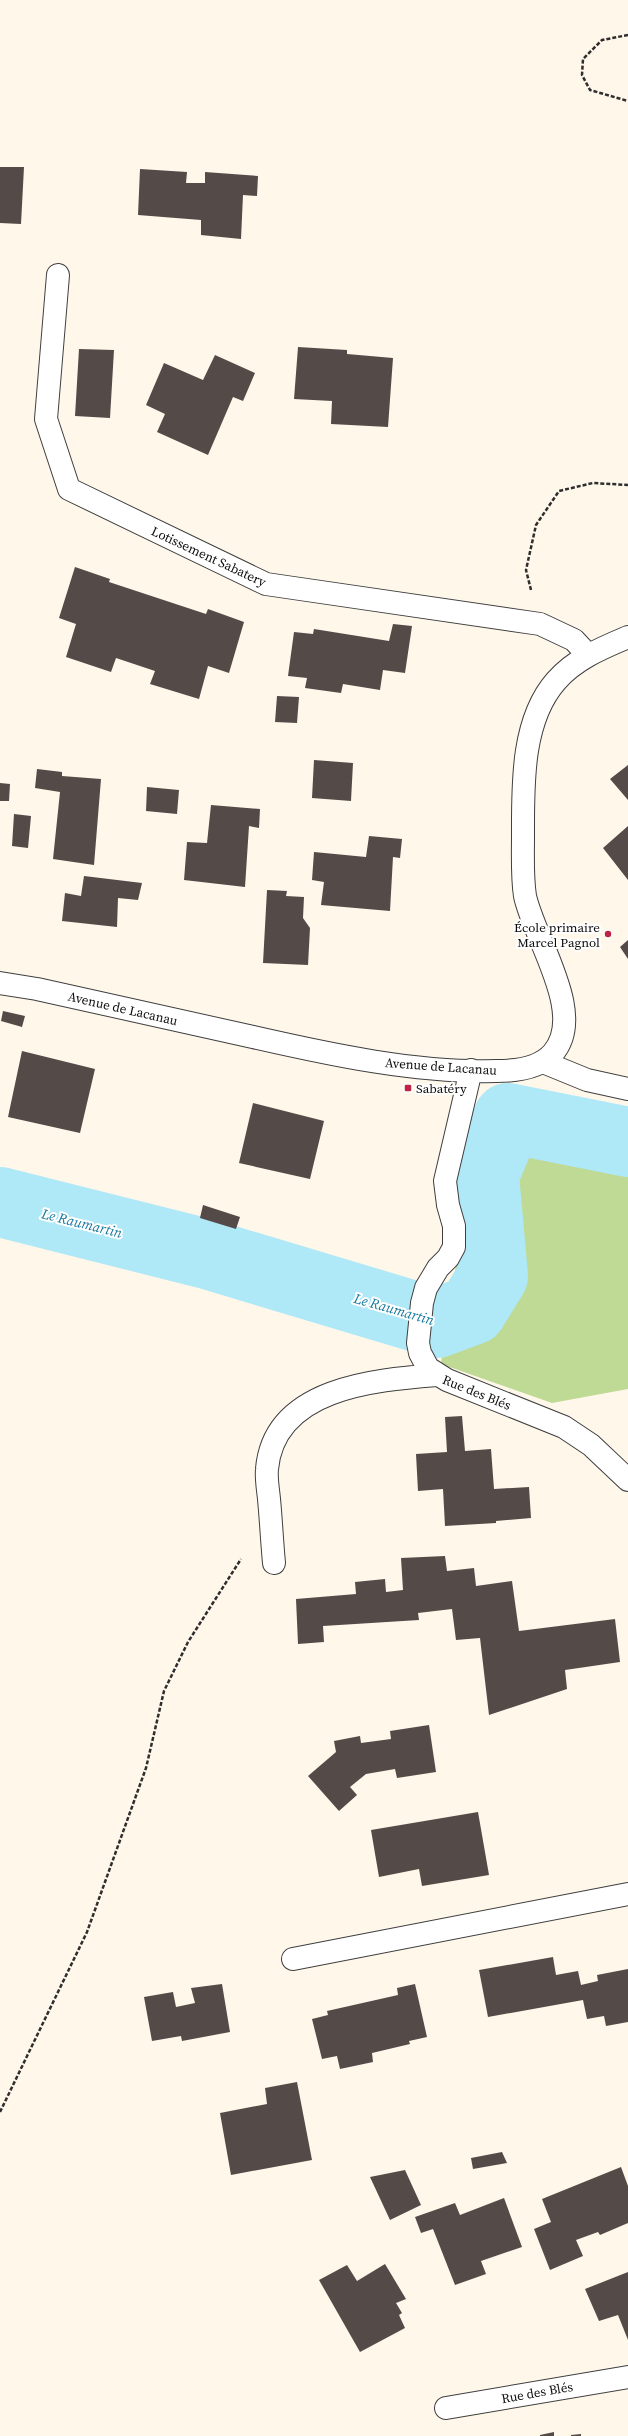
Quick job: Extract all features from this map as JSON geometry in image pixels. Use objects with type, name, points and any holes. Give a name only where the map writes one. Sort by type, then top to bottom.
[{"type":"street","name":"Lotissement Sabatery","points":[[58,275],[46,420],[69,489],[266,584],[540,624],[574,640],[587,654]]},
{"type":"street","name":"Avenue de Lacanau","points":[[0,983],[37,989],[300,1048],[377,1061],[498,1072],[525,1068],[543,1062],[554,1052],[561,1040],[564,1026],[564,1008],[559,989],[532,919],[525,894],[523,802],[528,748],[544,699],[556,680],[587,654],[628,637]]},
{"type":"street","points":[[543,1062],[587,1080],[628,1089]]},
{"type":"street","name":"Rue des Blés","points":[[471,1070],[445,1181],[446,1198],[454,1226],[454,1247],[448,1258],[431,1277],[422,1303],[418,1343],[423,1360],[437,1375],[564,1427],[591,1445],[628,1480]]},
{"type":"street","points":[[274,1563],[267,1469],[271,1449],[280,1429],[297,1411],[342,1390],[393,1379],[437,1375]]},
{"type":"street","points":[[293,1959],[628,1894]]},
{"type":"street","name":"Rue des Blés","points":[[446,2408],[628,2377]]},
{"type":"path","points":[[628,35],[602,40],[584,59],[582,74],[590,90],[628,101]]},
{"type":"path","points":[[540,624],[526,570],[536,525],[559,491],[593,483],[628,485]]},
{"type":"path","points":[[0,2112],[87,1932],[146,1768],[164,1691],[188,1642],[242,1558]]},
{"type":"green space","points":[[504,1093],[628,1120],[628,1389],[552,1403],[441,1364],[449,1292]]},
{"type":"building","points":[[0,167],[24,167],[21,224],[0,223]]},
{"type":"building","points":[[140,169],[187,172],[186,183],[205,183],[205,172],[258,176],[257,196],[243,195],[241,239],[201,235],[201,220],[138,215]]},
{"type":"building","points":[[298,347],[347,350],[347,354],[393,358],[388,427],[331,424],[332,401],[294,399]]},
{"type":"building","points":[[79,349],[114,350],[110,418],[75,416]]},
{"type":"building","points":[[215,355],[255,373],[243,401],[233,397],[208,455],[157,432],[165,414],[146,405],[164,363],[203,380]]},
{"type":"building","points":[[75,567],[110,579],[109,582],[206,614],[208,609],[244,622],[229,673],[208,666],[199,699],[150,684],[155,671],[116,658],[111,672],[66,657],[76,624],[59,618]]},
{"type":"building","points":[[393,624],[412,626],[405,673],[383,670],[380,690],[343,684],[341,693],[305,688],[307,678],[288,676],[294,632],[313,634],[314,629],[389,641]]},
{"type":"building","points":[[277,696],[299,697],[297,723],[275,722]]},
{"type":"building","points":[[314,760],[353,763],[351,801],[312,798]]},
{"type":"building","points":[[628,765],[628,800],[610,779]]},
{"type":"building","points":[[37,769],[62,772],[62,776],[101,779],[94,865],[53,859],[60,792],[35,788]]},
{"type":"building","points":[[0,783],[10,784],[9,801],[0,801]]},
{"type":"building","points":[[147,787],[179,790],[177,814],[146,811]]},
{"type":"building","points":[[211,805],[260,809],[259,828],[249,826],[245,887],[184,880],[187,842],[207,843]]},
{"type":"building","points":[[14,814],[31,816],[28,848],[12,846]]},
{"type":"building","points":[[628,826],[628,880],[603,848]]},
{"type":"building","points":[[369,836],[402,839],[400,858],[393,857],[390,911],[321,905],[324,882],[312,880],[314,852],[366,857]]},
{"type":"building","points":[[84,876],[142,883],[138,900],[118,898],[117,927],[62,921],[65,893],[81,896]]},
{"type":"building","points":[[267,890],[287,891],[286,896],[304,897],[303,918],[310,928],[308,965],[263,963]]},
{"type":"building","points":[[628,940],[628,959],[620,947]]},
{"type":"building","points":[[3,1011],[25,1016],[22,1027],[1,1021]]},
{"type":"building","points":[[22,1051],[95,1069],[80,1133],[8,1117]]},
{"type":"building","points":[[253,1103],[324,1121],[310,1179],[239,1163]]},
{"type":"building","points":[[203,1205],[240,1217],[236,1229],[200,1218]]},
{"type":"building","points":[[462,1416],[465,1451],[491,1449],[494,1489],[529,1487],[531,1518],[496,1521],[496,1523],[445,1526],[443,1489],[418,1491],[416,1454],[447,1452],[445,1417]]},
{"type":"building","points":[[445,1556],[447,1571],[474,1568],[476,1586],[512,1581],[519,1631],[615,1619],[620,1662],[565,1670],[567,1689],[489,1715],[480,1638],[456,1640],[452,1609],[418,1613],[419,1620],[323,1626],[324,1642],[298,1644],[296,1599],[356,1594],[355,1582],[385,1579],[386,1592],[403,1590],[401,1558]]},
{"type":"building","points":[[429,1725],[436,1772],[397,1778],[395,1769],[366,1774],[350,1787],[357,1795],[339,1811],[308,1776],[336,1752],[334,1741],[360,1736],[361,1743],[391,1739],[390,1731]]},
{"type":"building","points":[[478,1812],[489,1875],[422,1886],[419,1869],[379,1877],[371,1830]]},
{"type":"building","points":[[553,1957],[556,1975],[578,1971],[581,1985],[598,1981],[597,1975],[628,1969],[628,2022],[606,2026],[604,2016],[587,2019],[583,2000],[488,2017],[479,1970]]},
{"type":"building","points":[[222,1984],[230,2032],[182,2041],[181,2036],[152,2041],[144,1997],[173,1992],[176,2007],[195,2003],[191,1988]]},
{"type":"building","points":[[415,1984],[427,2037],[409,2041],[410,2044],[372,2053],[373,2062],[340,2069],[337,2056],[322,2059],[312,2019],[328,2015],[327,2011],[398,1995],[397,1988]]},
{"type":"building","points":[[297,2082],[312,2160],[231,2175],[220,2113],[267,2104],[265,2088]]},
{"type":"building","points":[[502,2152],[507,2163],[473,2169],[471,2158]]},
{"type":"building","points":[[621,2167],[628,2186],[628,2223],[600,2235],[598,2232],[576,2240],[583,2256],[550,2270],[534,2229],[551,2222],[542,2199]]},
{"type":"building","points":[[405,2170],[421,2205],[390,2220],[370,2177]]},
{"type":"building","points":[[504,2198],[522,2247],[481,2261],[486,2274],[455,2285],[433,2229],[421,2233],[415,2217],[455,2203],[460,2215]]},
{"type":"building","points":[[385,2264],[406,2299],[396,2303],[402,2313],[399,2315],[405,2328],[360,2352],[319,2280],[347,2265],[357,2281]]},
{"type":"building","points":[[628,2272],[628,2340],[618,2315],[599,2321],[585,2289]]},
{"type":"building","points":[[554,2432],[554,2436],[540,2436],[540,2435]]},
{"type":"building","points":[[581,2434],[581,2436],[571,2436],[571,2435]]},
{"type":"waterway","name":"Le Raumartin","points":[[0,1202],[207,1254],[437,1323],[472,1310],[493,1276],[484,1175],[508,1118],[628,1142]]},
{"type":"place","name":"École primaire Marcel Pagnol","points":[[608,934]]},
{"type":"place","name":"Sabatéry","points":[[408,1088]]}]
